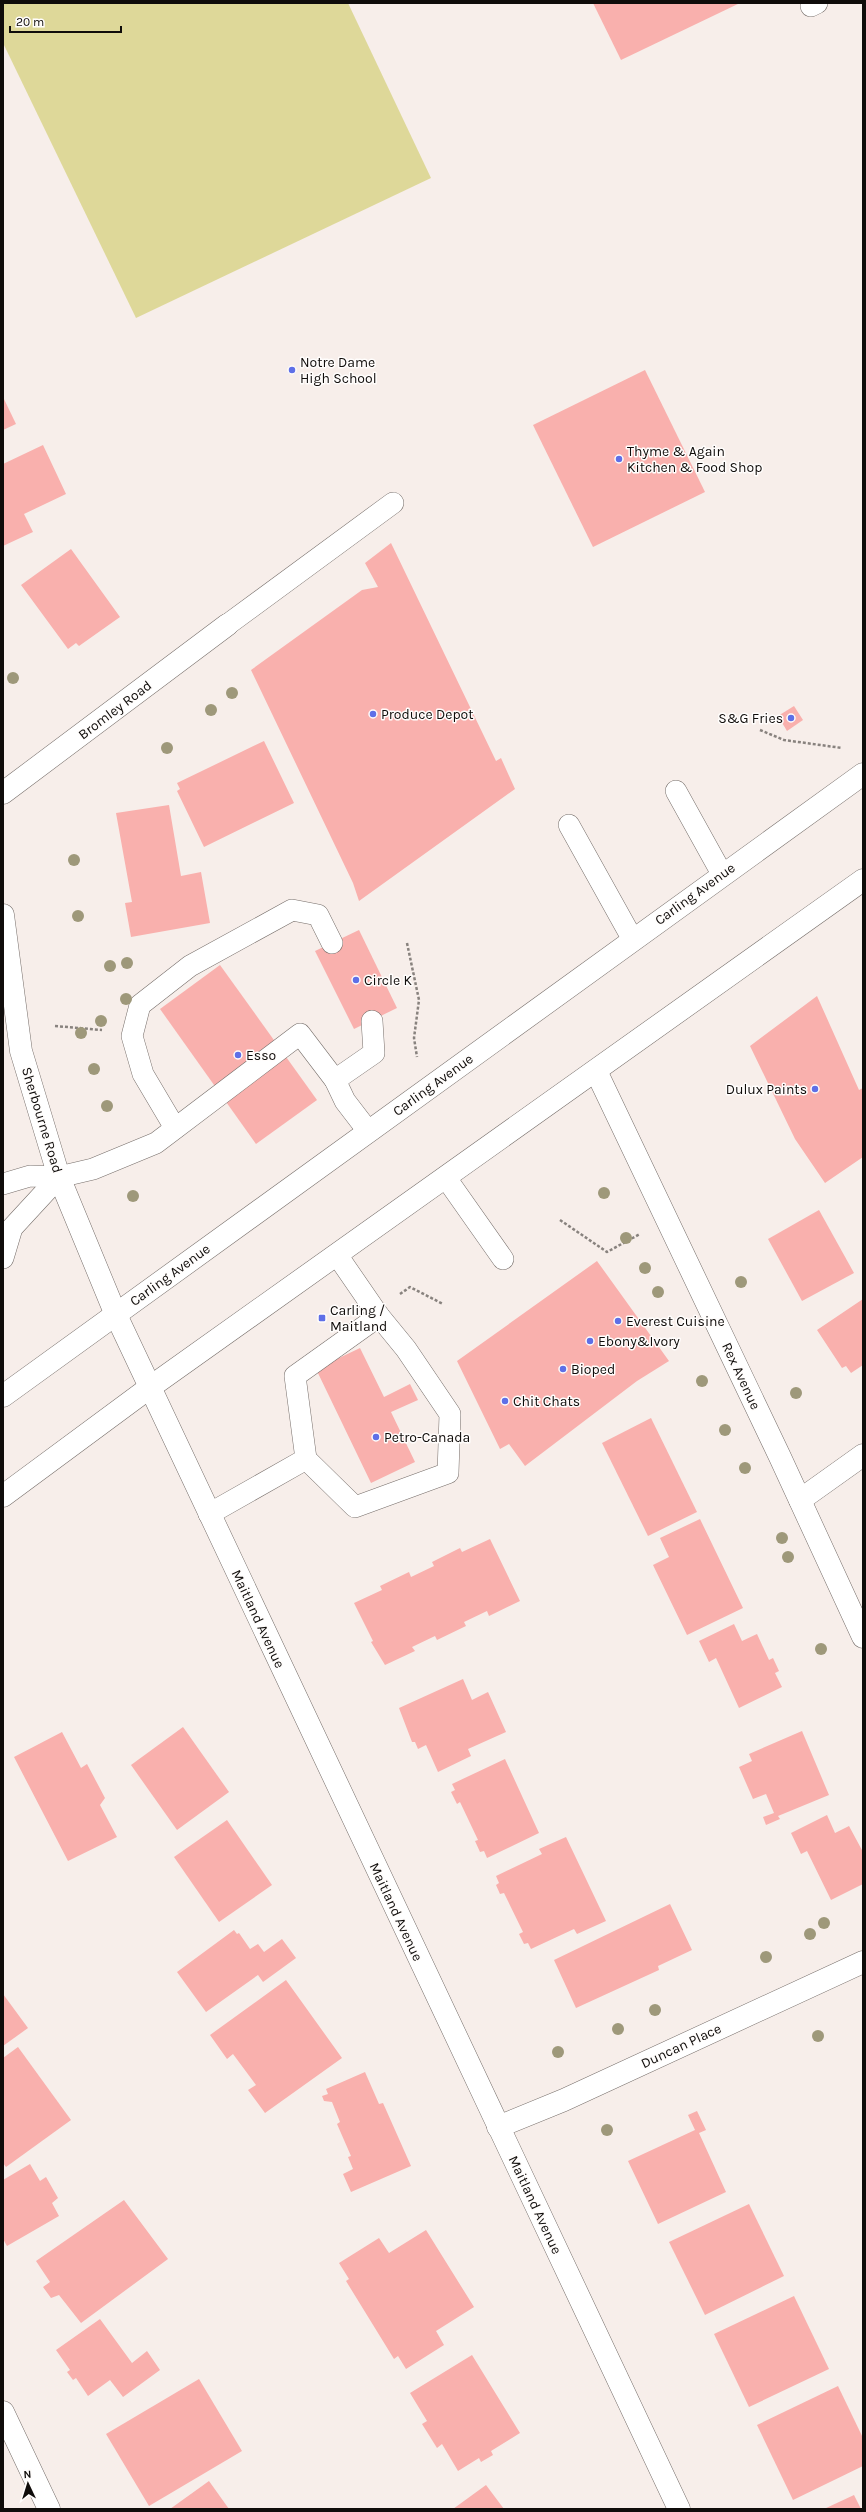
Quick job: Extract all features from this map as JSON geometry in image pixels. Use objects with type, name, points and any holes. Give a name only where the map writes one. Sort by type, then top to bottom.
[{"type":"main road","name":"Bromley Road","points":[[3,793],[228,625]]},
{"type":"main road","name":"Carling Avenue","points":[[3,1396],[722,874],[863,774]]},
{"type":"main road","points":[[3,1496],[150,1388],[863,880]]},
{"type":"main road","name":"Sherbourne Road","points":[[3,915],[21,1051],[59,1177],[116,1315]]},
{"type":"main road","name":"Rex Avenue","points":[[596,1071],[800,1500],[863,1637]]},
{"type":"main road","name":"Maitland Avenue","points":[[116,1315],[679,2509]]},
{"type":"main road","points":[[800,1500],[863,1456]]},
{"type":"main road","name":"Duncan Place","points":[[498,2127],[564,2100],[863,1962]]},
{"type":"main road","points":[[3,2412],[49,2509]]},
{"type":"lane","points":[[228,625],[393,503]]},
{"type":"lane","points":[[676,791],[722,874]]},
{"type":"lane","points":[[569,825],[633,940]]},
{"type":"lane","points":[[175,1128],[143,1074],[132,1036],[140,1005],[190,966],[292,910],[318,915],[332,943]]},
{"type":"lane","points":[[335,1080],[374,1053],[372,1021]]},
{"type":"lane","points":[[3,1184],[30,1176],[59,1177],[93,1169],[156,1143],[300,1034],[335,1080],[345,1101],[368,1131]]},
{"type":"lane","points":[[3,1258],[12,1228],[59,1177]]},
{"type":"lane","points":[[446,1178],[503,1259]]},
{"type":"lane","points":[[337,1255],[377,1313],[406,1349],[450,1414],[448,1473],[355,1507],[306,1459],[295,1376],[377,1313]]},
{"type":"lane","points":[[209,1514],[306,1459]]},
{"type":"path","points":[[760,730],[784,740],[842,748]]},
{"type":"path","points":[[407,943],[419,1000],[414,1038],[417,1057]]},
{"type":"path","points":[[55,1026],[88,1028],[132,1036]]},
{"type":"path","points":[[560,1220],[607,1252],[667,1219]]},
{"type":"path","points":[[377,1313],[410,1287],[443,1304]]},
{"type":"shaded area","points":[[3,3],[348,3],[431,178],[136,318],[3,43]]},
{"type":"building","points":[[593,3],[740,3],[621,60]]},
{"type":"building","name":"Thyme & Again Kitchen & Food Shop","points":[[645,370],[705,492],[593,547],[533,425]]},
{"type":"building","points":[[3,397],[16,424],[3,430]]},
{"type":"building","points":[[43,445],[66,494],[24,514],[33,532],[3,546],[3,464]]},
{"type":"building","name":"Produce Depot","points":[[391,543],[496,761],[501,758],[515,789],[359,901],[353,883],[251,670],[362,590],[378,587],[365,563]]},
{"type":"building","points":[[71,549],[120,617],[79,646],[76,643],[68,649],[21,585]]},
{"type":"building","name":"S&G Fries","points":[[794,706],[803,720],[787,731],[778,716]]},
{"type":"building","points":[[264,741],[294,803],[204,847],[177,791],[180,789],[177,783]]},
{"type":"building","points":[[169,805],[181,876],[201,872],[210,923],[131,937],[125,903],[132,902],[116,813]]},
{"type":"building","name":"Circle K","points":[[359,930],[397,1008],[354,1029],[315,951]]},
{"type":"building","name":"Esso","points":[[220,965],[317,1100],[256,1144],[160,1009]]},
{"type":"building","name":"Dulux Paints","points":[[817,996],[859,1090],[863,1088],[863,1157],[825,1183],[795,1139],[750,1046]]},
{"type":"building","points":[[819,1210],[854,1273],[802,1301],[768,1239]]},
{"type":"building","points":[[597,1261],[669,1361],[637,1381],[525,1466],[509,1444],[500,1449],[457,1361]]},
{"type":"building","points":[[863,1299],[863,1365],[851,1373],[846,1366],[842,1368],[817,1330]]},
{"type":"building","name":"Petro-Canada","points":[[360,1348],[384,1397],[410,1384],[418,1400],[391,1412],[415,1462],[371,1483],[316,1369]]},
{"type":"building","points":[[651,1418],[697,1512],[648,1536],[602,1443]]},
{"type":"building","points":[[700,1519],[743,1608],[687,1635],[653,1565],[669,1557],[660,1538]]},
{"type":"building","points":[[490,1539],[520,1601],[489,1616],[487,1611],[464,1622],[466,1626],[437,1640],[435,1636],[412,1647],[415,1651],[385,1665],[371,1642],[373,1641],[354,1603],[382,1590],[380,1586],[409,1572],[411,1577],[434,1566],[432,1562],[460,1548],[462,1552]]},
{"type":"building","points":[[734,1624],[742,1641],[757,1634],[769,1660],[773,1658],[779,1671],[775,1673],[782,1687],[739,1708],[716,1658],[709,1662],[699,1641]]},
{"type":"building","points":[[463,1679],[472,1700],[488,1692],[506,1732],[468,1749],[471,1756],[438,1772],[426,1745],[418,1749],[415,1742],[412,1742],[399,1708]]},
{"type":"building","points":[[183,1727],[229,1792],[177,1830],[131,1765]]},
{"type":"building","points":[[802,1731],[829,1795],[778,1816],[780,1819],[766,1825],[763,1817],[774,1813],[766,1794],[753,1799],[739,1767],[752,1761],[749,1754]]},
{"type":"building","points":[[62,1732],[81,1768],[87,1764],[105,1798],[100,1805],[117,1837],[68,1861],[14,1757]]},
{"type":"building","points":[[505,1759],[539,1833],[487,1858],[484,1851],[480,1852],[475,1841],[478,1840],[460,1802],[457,1804],[451,1792],[455,1790],[452,1784]]},
{"type":"building","points":[[827,1815],[835,1833],[849,1826],[863,1852],[863,1884],[831,1900],[807,1851],[801,1854],[791,1833]]},
{"type":"building","points":[[227,1820],[272,1885],[219,1922],[174,1857]]},
{"type":"building","points":[[566,1837],[606,1921],[577,1934],[574,1929],[531,1949],[528,1943],[524,1944],[519,1934],[523,1932],[504,1893],[500,1894],[496,1885],[499,1883],[496,1876],[542,1854],[539,1849]]},
{"type":"building","points":[[670,1904],[692,1950],[658,1966],[659,1970],[576,2008],[554,1960]]},
{"type":"building","points":[[234,1930],[237,1934],[239,1933],[250,1949],[258,1944],[264,1952],[282,1939],[296,1958],[263,1982],[258,1975],[206,2012],[177,1972]]},
{"type":"building","points":[[286,1980],[342,2058],[265,2113],[248,2090],[256,2085],[233,2054],[227,2059],[210,2035]]},
{"type":"building","points":[[3,1994],[28,2028],[3,2046]]},
{"type":"building","points":[[18,2047],[71,2120],[6,2167],[3,2163],[3,2058]]},
{"type":"building","points":[[365,2072],[379,2104],[383,2103],[411,2166],[351,2192],[343,2174],[353,2169],[348,2157],[351,2156],[337,2124],[340,2122],[332,2102],[324,2101],[322,2096],[328,2094],[326,2089]]},
{"type":"building","points":[[697,2111],[706,2130],[699,2133],[726,2192],[658,2224],[628,2161],[695,2130],[688,2115]]},
{"type":"building","points":[[30,2164],[40,2181],[46,2177],[58,2198],[52,2203],[59,2216],[7,2246],[3,2239],[3,2180]]},
{"type":"building","points":[[124,2200],[168,2259],[81,2323],[59,2295],[51,2298],[43,2287],[50,2282],[36,2261]]},
{"type":"building","points":[[749,2204],[784,2276],[705,2315],[669,2242]]},
{"type":"building","points":[[426,2230],[474,2307],[436,2331],[444,2345],[406,2369],[398,2356],[394,2359],[346,2281],[349,2279],[339,2263],[379,2238],[389,2253]]},
{"type":"building","points":[[794,2296],[829,2369],[749,2407],[714,2334]]},
{"type":"building","points":[[100,2319],[132,2363],[147,2351],[160,2370],[123,2397],[110,2380],[88,2396],[76,2378],[73,2380],[67,2372],[70,2370],[56,2350]]},
{"type":"building","points":[[472,2355],[520,2433],[491,2451],[493,2455],[481,2462],[479,2458],[458,2471],[442,2444],[437,2448],[422,2424],[427,2421],[410,2393]]},
{"type":"building","points":[[199,2379],[242,2451],[149,2506],[106,2434]]},
{"type":"building","points":[[838,2386],[863,2438],[863,2466],[793,2500],[757,2425]]},
{"type":"building","points":[[209,2481],[229,2509],[170,2509]]},
{"type":"building","points":[[486,2485],[504,2509],[453,2509]]},
{"type":"building","points":[[854,2495],[861,2509],[824,2509]]},
{"type":"place","name":"Notre Dame High School","points":[[292,370]]},
{"type":"place","name":"Thyme & Again Kitchen & Food Shop","points":[[619,459]]},
{"type":"place","name":"Produce Depot","points":[[373,714]]},
{"type":"place","name":"S&G Fries","points":[[791,718]]},
{"type":"place","name":"Circle K","points":[[356,980]]},
{"type":"place","name":"Esso","points":[[238,1055]]},
{"type":"place","name":"Dulux Paints","points":[[815,1089]]},
{"type":"place","name":"Carling / Maitland","points":[[322,1318]]},
{"type":"place","name":"Everest Cuisine","points":[[618,1321]]},
{"type":"place","name":"Ebony&Ivory","points":[[590,1341]]},
{"type":"place","name":"Bioped","points":[[563,1369]]},
{"type":"place","name":"Chit Chats","points":[[505,1401]]},
{"type":"place","name":"Petro-Canada","points":[[376,1437]]}]
